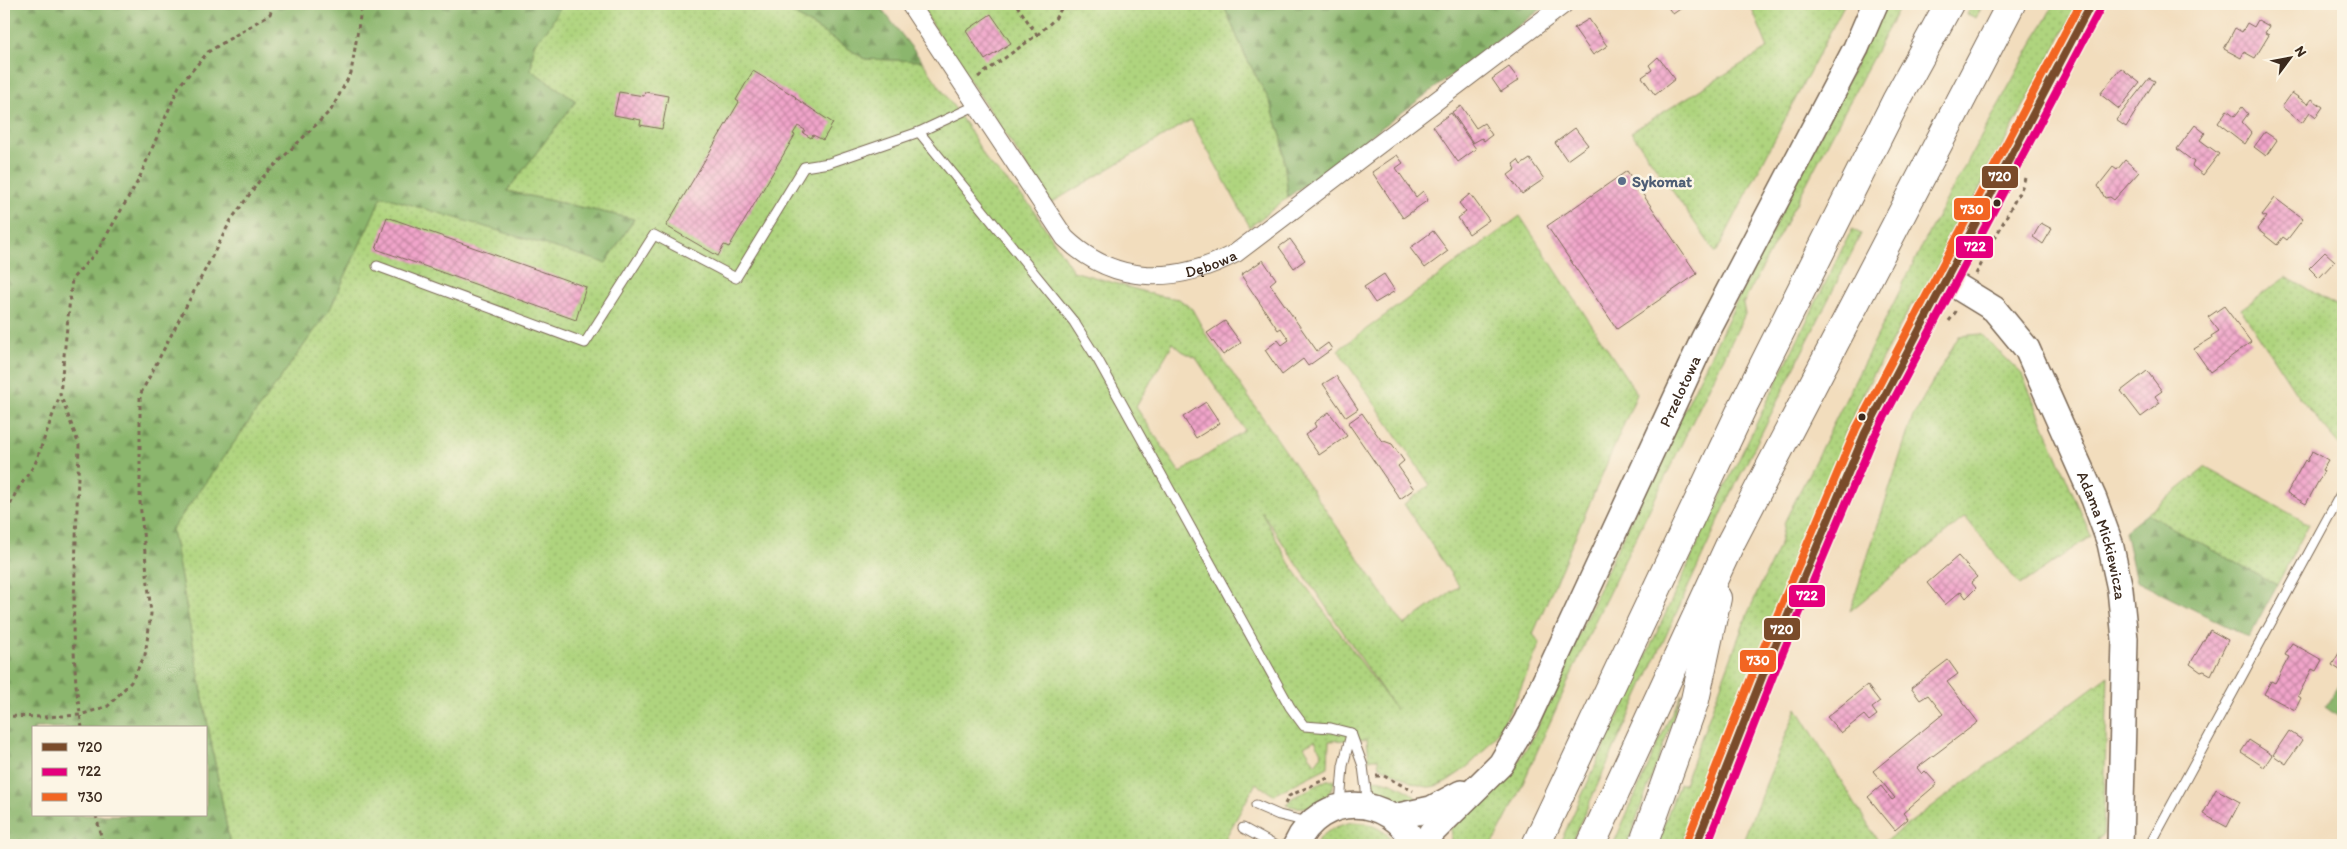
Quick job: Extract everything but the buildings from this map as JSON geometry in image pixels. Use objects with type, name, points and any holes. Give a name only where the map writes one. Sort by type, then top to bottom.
[{"type":"highway","points":[[1536,845],[1744,404],[1896,101],[1949,4]]},
{"type":"highway","points":[[1591,845],[1730,544],[2011,4]]},
{"type":"highway","points":[[1642,845],[1694,700],[1730,544]]},
{"type":"street","name":"Dębowa","points":[[910,4],[1065,238],[1079,251],[1098,262],[1132,274],[1160,277],[1214,265],[1236,253],[1564,4]]},
{"type":"street","name":"Przelotowa","points":[[1424,845],[1431,833],[1501,764],[1526,722],[1704,338],[1856,48],[1875,4]]},
{"type":"street","points":[[1696,845],[1764,672],[1865,433],[2091,4]]},
{"type":"street","name":"Adama Mickiewicza","points":[[1945,279],[1967,291],[1994,310],[2027,349],[2094,499],[2110,543],[2120,589],[2125,639],[2120,845]]},
{"type":"street","name":"Przelotowa","points":[[1394,817],[1430,809],[1487,779]]},
{"type":"street","points":[[1296,845],[1311,823],[1325,813],[1340,807],[1369,806],[1394,817],[1407,831],[1415,845]]},
{"type":"lane","points":[[378,266],[585,343],[654,235],[736,278],[804,167],[828,163],[919,132],[977,104]]},
{"type":"lane","points":[[919,132],[1074,322],[1084,337],[1290,707],[1304,726],[1331,728],[1351,733]]},
{"type":"lane","points":[[2150,845],[2343,490]]},
{"type":"lane","points":[[1351,733],[1363,766],[1369,806]]},
{"type":"lane","points":[[1340,807],[1343,766],[1351,733]]},
{"type":"lane","points":[[1256,804],[1279,815],[1311,823]]},
{"type":"lane","points":[[1244,828],[1274,845]]},
{"type":"path","points":[[4,520],[16,492],[35,464],[60,394],[72,279],[98,250],[138,181],[179,86],[208,52],[270,14],[274,4]]},
{"type":"path","points":[[4,716],[44,717],[80,715],[108,706],[131,682],[145,654],[151,614],[140,502],[140,395],[231,220],[260,180],[331,110],[351,73],[362,4]]},
{"type":"path","points":[[1016,4],[1037,35]]},
{"type":"path","points":[[965,86],[1037,35],[1055,19],[1064,4]]},
{"type":"path","points":[[1948,322],[1967,291],[2022,187],[2027,170]]},
{"type":"path","points":[[60,394],[79,445],[73,634],[82,726]]},
{"type":"path","points":[[96,816],[103,845]]},
{"type":"green space","points":[[4,4],[562,4],[549,27],[534,44],[531,70],[576,101],[507,191],[634,219],[606,263],[382,196],[330,309],[172,529],[230,845],[4,845]]},
{"type":"green space","points":[[562,4],[778,4],[865,59],[922,61],[969,129],[987,161],[1031,206],[1073,271],[1159,296],[1179,299],[1192,309],[1207,336],[1404,625],[1459,586],[1404,504],[1430,485],[1338,350],[1520,216],[1637,394],[1533,634],[1540,643],[1516,699],[1496,735],[1469,765],[1444,782],[1428,787],[1415,784],[1379,766],[1378,759],[1369,759],[1367,739],[1329,741],[1328,767],[1273,795],[1256,783],[1225,839],[1225,845],[230,845],[172,529],[330,309],[382,196],[606,262],[634,219],[507,191],[576,101],[531,70],[534,44],[549,27]],"holes":[[[1173,343],[1182,351],[1196,358],[1245,430],[1180,473],[1136,407]],[[1261,511],[1396,710],[1289,563]],[[1315,740],[1322,755],[1315,764],[1304,746]]]},
{"type":"green space","points":[[778,4],[878,4],[922,61],[865,59]]},
{"type":"green space","points":[[919,4],[1223,4],[1245,55],[1270,102],[1282,139],[1288,197],[1250,227],[1191,120],[1051,203]]},
{"type":"green space","points":[[1223,4],[1548,4],[1288,197],[1282,139],[1270,102],[1245,55]]},
{"type":"green space","points":[[1750,4],[1844,5],[1716,253],[1631,132],[1768,48]]},
{"type":"green space","points":[[1886,4],[1901,4],[1743,304],[1745,314],[1596,619],[1515,801],[1492,845],[1451,845],[1451,828],[1494,792],[1518,762],[1534,735],[1614,555],[1736,303]]},
{"type":"green space","points":[[1973,4],[1983,4],[1976,18],[1967,14]]},
{"type":"green space","points":[[2054,4],[2078,4],[1918,305],[1912,304],[1865,390],[1843,438],[1849,442],[1815,508],[1804,551],[1702,787],[1681,845],[1656,845],[1679,784],[1684,784],[1747,615],[1780,544],[1785,521],[1930,230]]},
{"type":"green space","points":[[1852,229],[1861,234],[1729,498],[1570,845],[1559,845],[1705,528]]},
{"type":"green space","points":[[2286,277],[2343,309],[2343,449],[2298,396],[2241,309]]},
{"type":"green space","points":[[1981,334],[2022,374],[2091,536],[2020,585],[1965,517],[1850,611],[1913,416],[1959,336]]},
{"type":"green space","points":[[2206,467],[2309,524],[2277,585],[2147,514]]},
{"type":"green space","points":[[2147,514],[2277,585],[2249,637],[2136,581],[2125,531]]},
{"type":"green space","points":[[2108,676],[2103,835],[2091,845],[1880,845]]},
{"type":"green space","points":[[2343,680],[2343,720],[2325,707]]},
{"type":"green space","points":[[1682,694],[1627,845],[1613,845],[1669,719]]},
{"type":"green space","points":[[1797,708],[1880,845],[1741,845]]},
{"type":"green space","points":[[1371,779],[1400,786],[1422,805],[1398,804],[1385,799],[1379,794]]},
{"type":"green space","points":[[1327,780],[1335,780],[1328,795],[1323,800],[1310,806],[1294,807],[1286,805],[1292,798]]},
{"type":"green space","points":[[1352,822],[1377,828],[1388,835],[1397,845],[1315,845],[1322,836],[1331,830]]},
{"type":"transit line","name":"730","points":[[1687,841],[1755,668],[1856,429],[2080,4]]},
{"type":"transit line","name":"720","points":[[1696,845],[1764,672],[1865,433],[2091,4]]},
{"type":"transit line","name":"722","points":[[1707,845],[1773,676],[1874,437],[2100,9]]},
{"type":"place","name":"Sykomat","points":[[1622,181]]}]
